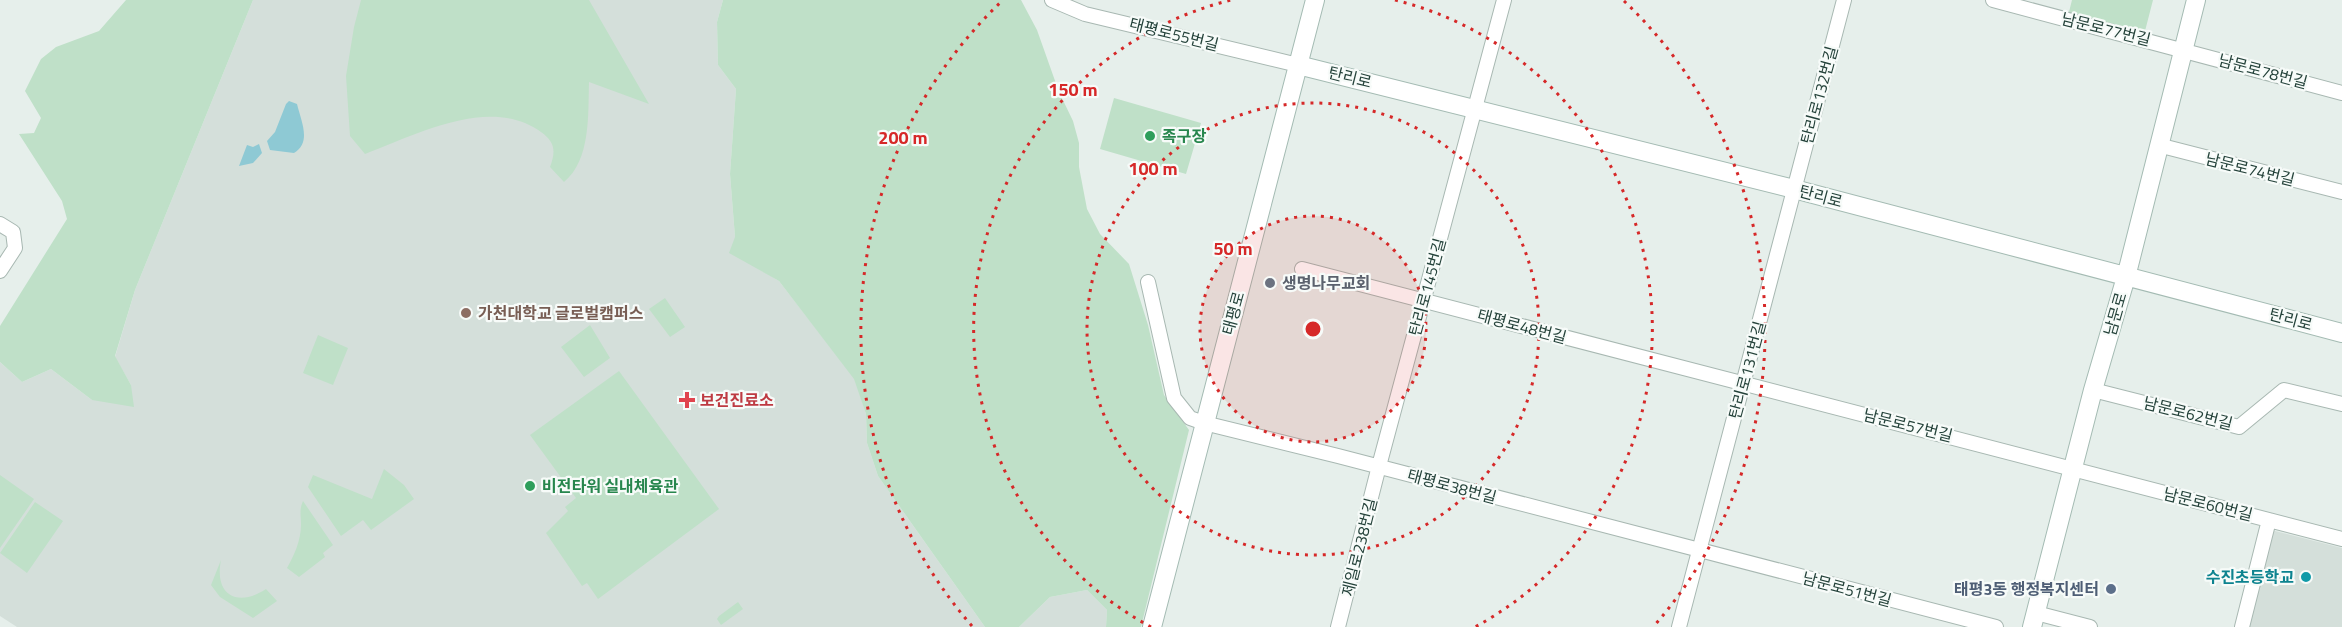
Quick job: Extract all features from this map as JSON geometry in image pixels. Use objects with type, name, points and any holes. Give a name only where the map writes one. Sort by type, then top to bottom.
[{"type":"main road","name":"태평로","points":[[1152,627],[1315,0]]},
{"type":"main road","name":"남문로","points":[[2034,620],[2093,390],[2126,277],[2196,0]]},
{"type":"main road","name":"탄리로","points":[[1298,65],[1794,189],[2342,333]]},
{"type":"street","name":"태평로55번길","points":[[1052,0],[1085,14],[1298,65]]},
{"type":"street","name":"탄리로145번길","points":[[1379,466],[1504,0]]},
{"type":"street","name":"탄리로132번길","points":[[1794,189],[1844,0]]},
{"type":"street","name":"남문로77번길","points":[[1993,0],[2184,49]]},
{"type":"street","name":"남문로78번길","points":[[2184,49],[2342,93]]},
{"type":"street","name":"남문로74번길","points":[[2158,145],[2342,192]]},
{"type":"street","name":"탄리로131번길","points":[[1679,627],[1794,189]]},
{"type":"street","points":[[0,224],[13,232],[15,248],[0,271]]},
{"type":"street","name":"태평로48번길","points":[[1302,269],[1743,383]]},
{"type":"street","points":[[1148,282],[1174,398],[1190,418],[1204,423]]},
{"type":"street","name":"남문로57번길","points":[[1743,383],[2073,470]]},
{"type":"street","name":"남문로62번길","points":[[2093,390],[2239,427],[2284,390],[2342,404]]},
{"type":"street","name":"태평로38번길","points":[[1204,423],[1379,466],[1699,551]]},
{"type":"street","name":"제일로238번길","points":[[1338,627],[1379,466]]},
{"type":"street","name":"남문로60번길","points":[[2073,470],[2342,539]]},
{"type":"street","points":[[2242,627],[2269,520]]},
{"type":"street","name":"남문로51번길","points":[[1699,551],[1996,627]]},
{"type":"street","points":[[2034,620],[2090,627]]},
{"type":"shaded area","name":"가천대학교 글로벌캠퍼스","points":[[253,0],[723,0],[717,22],[718,65],[736,89],[730,174],[735,237],[759,269],[779,281],[855,379],[866,414],[867,443],[878,476],[985,627],[17,627],[0,616],[0,362],[22,382],[51,369],[92,400],[131,385],[115,357],[135,290]]},
{"type":"shaded area","name":"수진초등학교","points":[[2271,530],[2342,548],[2342,627],[2246,627]]},
{"type":"shaded area","points":[[1087,590],[1107,610],[1106,627],[1019,627],[1050,597]]},
{"type":"green space","points":[[126,0],[253,0],[135,290],[115,356],[131,385],[134,407],[92,400],[51,369],[22,382],[0,362],[0,326],[67,219],[62,201],[19,134],[34,133],[41,118],[25,91],[41,59],[56,47],[99,31]]},
{"type":"green space","points":[[361,0],[589,0],[649,104],[589,82],[588,122],[584,149],[573,173],[564,182],[550,167],[553,147],[546,136],[521,122],[499,117],[453,122],[365,154],[350,136],[346,76]]},
{"type":"green space","points":[[723,0],[1021,0],[1037,30],[1059,92],[1073,121],[1079,143],[1079,167],[1087,209],[1100,234],[1129,264],[1148,325],[1164,395],[1189,430],[1141,627],[1106,627],[1107,610],[1087,590],[1050,597],[1019,627],[985,627],[878,476],[867,443],[866,414],[854,379],[779,281],[729,253],[735,237],[730,174],[736,89],[718,65],[717,22]]},
{"type":"green space","points":[[2072,0],[2153,0],[2144,35],[2068,16]]},
{"type":"green space","name":"족구장","points":[[1114,98],[1201,123],[1186,174],[1100,149]]},
{"type":"green space","points":[[665,298],[685,327],[670,337],[649,309]]},
{"type":"green space","points":[[590,325],[610,358],[584,377],[561,347]]},
{"type":"green space","points":[[318,335],[348,348],[333,385],[303,373]]},
{"type":"green space","points":[[619,371],[719,509],[598,599],[587,583],[582,586],[546,533],[568,511],[565,507],[576,498],[530,435]]},
{"type":"green space","points":[[384,469],[404,485],[414,499],[371,530],[363,520],[341,536],[308,487],[313,475],[372,499]]},
{"type":"green space","points":[[0,475],[34,499],[0,548]]},
{"type":"green space","points":[[303,501],[333,545],[323,553],[325,557],[299,577],[287,568],[300,536]]},
{"type":"green space","points":[[35,502],[63,521],[27,573],[0,553]]},
{"type":"green space","points":[[221,560],[221,582],[230,595],[246,597],[266,589],[277,601],[253,618],[220,597],[211,585]]},
{"type":"green space","points":[[738,602],[743,609],[721,625],[717,619],[719,616]]},
{"type":"water","points":[[289,101],[297,104],[303,124],[303,143],[294,153],[270,150],[267,141],[275,132]]},
{"type":"water","points":[[259,144],[262,153],[253,163],[239,166],[247,145],[253,147]]},
{"type":"place","name":"족구장","points":[[1150,136]]},
{"type":"place","name":"생명나무교회","points":[[1270,283]]},
{"type":"place","name":"가천대학교 글로벌캠퍼스","points":[[466,313]]},
{"type":"place","name":"보건진료소","points":[[687,400]]},
{"type":"place","name":"비전타워 실내체육관","points":[[530,486]]},
{"type":"place","name":"수진초등학교","points":[[2306,577]]},
{"type":"place","name":"태평3동 행정복지센터","points":[[2111,589]]}]
